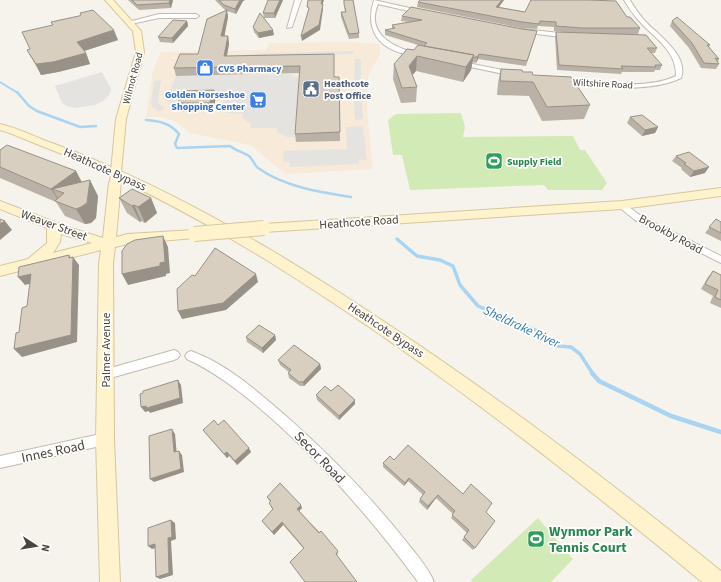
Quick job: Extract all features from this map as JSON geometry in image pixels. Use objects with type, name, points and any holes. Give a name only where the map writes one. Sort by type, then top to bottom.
[{"type":"street","name":"Wilmot Road","points":[[109,0],[131,22],[137,31],[140,52],[121,119]]},
{"type":"street","points":[[289,26],[298,0]]},
{"type":"street","points":[[626,0],[636,14],[659,37]]},
{"type":"street","points":[[427,13],[377,1],[373,12],[375,25],[382,41],[395,49],[427,57]]},
{"type":"street","points":[[131,22],[159,16],[196,16]]},
{"type":"street","points":[[517,30],[576,37]]},
{"type":"street","points":[[646,37],[659,37]]},
{"type":"street","name":"Wiltshire Road","points":[[556,80],[606,84],[652,84],[671,82],[679,77],[679,66],[675,58],[659,37]]},
{"type":"street","points":[[449,61],[522,75]]},
{"type":"street","name":"Palmer Avenue","points":[[110,582],[105,439],[107,374],[106,263],[121,119]]},
{"type":"street","name":"Heathcote Bypass","points":[[0,127],[71,153],[129,178],[193,210],[296,271],[443,369],[544,442],[718,582]]},
{"type":"street","name":"Heathcote Bypass","points":[[0,132],[19,134]]},
{"type":"street","name":"Heathcote Road","points":[[0,271],[30,262],[128,239],[264,228],[622,205],[721,192]]},
{"type":"street","name":"Weaver Street","points":[[0,205],[53,226],[109,244]]},
{"type":"street","name":"Brookby Road","points":[[622,205],[638,218],[721,260]]},
{"type":"street","points":[[30,262],[48,250],[56,240],[57,235],[53,226]]},
{"type":"street","points":[[107,374],[174,355]]},
{"type":"street","name":"Secor Road","points":[[191,356],[218,370],[256,397],[303,438],[367,506],[409,556],[427,582]]},
{"type":"street","name":"Innes Road","points":[[0,462],[105,439]]},
{"type":"shaded area","name":"Golden Horseshoe Shopping Center","points":[[350,42],[378,44],[380,46],[380,55],[371,69],[368,79],[367,110],[373,169],[286,174],[250,145],[190,133],[175,121],[161,117],[146,117],[153,70],[161,52],[266,50],[269,43]]},
{"type":"shaded area","points":[[353,51],[353,54],[248,57],[249,54]]},
{"type":"shaded area","points":[[355,59],[361,59],[361,86],[354,86]]},
{"type":"shaded area","points":[[102,72],[111,89],[110,94],[103,101],[95,105],[75,108],[62,103],[55,86]]},
{"type":"shaded area","points":[[291,74],[293,77],[300,77],[294,137],[287,137],[277,132],[277,128],[250,128],[251,124],[242,118],[243,114],[227,113],[222,108],[225,94],[211,94],[210,98],[174,99],[185,106],[179,109],[167,101],[172,99],[170,99],[170,90],[176,76]]},
{"type":"shaded area","points":[[161,80],[158,101],[159,104],[165,108],[159,111],[152,107],[151,102],[154,81]]},
{"type":"shaded area","points":[[354,96],[361,96],[363,119],[355,120]]},
{"type":"shaded area","points":[[363,126],[367,160],[359,160],[359,164],[290,167],[290,162],[283,162],[284,151],[347,149],[346,127]]},
{"type":"green space","name":"Supply Field","points":[[461,113],[465,127],[463,137],[573,136],[580,150],[585,150],[607,183],[602,190],[548,190],[544,185],[410,190],[402,155],[393,155],[388,120],[396,114]]},
{"type":"green space","name":"Wynmor Park Tennis Court","points":[[538,518],[573,559],[551,582],[472,582],[471,580]]},
{"type":"building","points":[[132,0],[170,0],[169,3],[137,5]]},
{"type":"building","points":[[219,0],[240,0],[235,9],[224,5]]},
{"type":"building","points":[[268,0],[280,0],[274,13],[263,13]]},
{"type":"building","points":[[308,0],[322,0],[321,4],[323,4],[319,25],[301,36],[309,8],[307,7]]},
{"type":"building","points":[[344,0],[353,0],[359,33],[349,34],[341,12],[346,12]]},
{"type":"building","points":[[420,0],[502,0],[496,7],[525,12],[531,0],[616,1],[627,17],[630,17],[640,28],[582,28],[556,26],[556,22],[540,21],[539,24],[522,22],[418,2]]},
{"type":"building","points":[[411,7],[537,31],[527,61],[479,54],[477,57],[473,57],[474,55],[424,46],[427,43],[385,30],[395,28],[392,25],[422,20],[402,16]]},
{"type":"building","points":[[93,10],[114,30],[77,42],[86,53],[53,62],[36,64],[27,50],[30,49],[22,32],[53,25],[51,22],[79,16],[81,15],[80,13]]},
{"type":"building","points":[[227,10],[221,36],[228,36],[224,56],[334,54],[334,77],[339,77],[340,132],[295,134],[300,66],[174,68],[180,54],[198,54],[207,19]]},
{"type":"building","points":[[260,13],[273,30],[258,33],[253,27]]},
{"type":"building","points":[[677,17],[710,45],[707,45],[719,59],[715,58],[719,64],[704,63],[692,43],[672,21]]},
{"type":"building","points":[[173,20],[187,21],[172,38],[158,37]]},
{"type":"building","points":[[556,32],[646,35],[657,48],[647,48],[662,65],[655,65],[656,67],[621,66],[623,69],[559,65]]},
{"type":"building","points":[[418,45],[474,55],[466,67],[417,56],[409,66],[417,87],[402,88],[394,64],[407,49],[414,50]]},
{"type":"building","points":[[501,69],[522,70],[523,72],[532,72],[533,75],[571,77],[590,105],[547,107],[533,82],[500,81]]},
{"type":"building","points":[[214,90],[210,103],[178,103],[182,91]]},
{"type":"building","points":[[642,115],[658,127],[645,130],[630,117]]},
{"type":"building","points":[[7,145],[76,171],[51,189],[0,167],[0,150]]},
{"type":"building","points":[[689,152],[709,167],[694,171],[676,156]]},
{"type":"building","points":[[90,180],[87,203],[81,207],[76,209],[55,201],[64,193],[52,189]]},
{"type":"building","points":[[132,189],[151,198],[138,207],[134,205],[132,206],[119,198]]},
{"type":"building","points":[[0,219],[5,221],[0,224]]},
{"type":"building","points":[[716,219],[721,222],[721,233],[709,227]]},
{"type":"building","points":[[163,236],[165,262],[160,263],[160,266],[122,274],[122,251],[127,244],[135,240]]},
{"type":"building","points":[[215,248],[256,274],[223,303],[178,311],[177,289],[192,275],[195,276]]},
{"type":"building","points":[[69,255],[69,258],[73,257],[71,335],[14,349],[16,333],[19,332],[22,308],[27,306],[31,274],[18,277],[19,267]]},
{"type":"building","points":[[713,271],[721,275],[721,300],[715,297],[718,290],[705,284]]},
{"type":"building","points":[[259,325],[275,335],[262,348],[246,337]]},
{"type":"building","points":[[294,345],[320,364],[303,382],[299,382],[288,373],[291,370],[278,360]]},
{"type":"building","points":[[178,380],[180,398],[147,408],[146,406],[141,407],[140,394],[143,393],[143,391]]},
{"type":"building","points":[[338,385],[355,400],[339,416],[316,395],[325,386],[331,391]]},
{"type":"building","points":[[214,420],[218,425],[224,420],[249,448],[235,461],[227,452],[224,454],[203,430]]},
{"type":"building","points":[[172,429],[174,452],[179,451],[181,469],[150,479],[149,436]]},
{"type":"building","points":[[408,445],[463,494],[471,484],[492,503],[486,512],[495,521],[475,548],[464,537],[469,530],[452,515],[455,511],[438,495],[428,506],[420,499],[425,492],[409,478],[405,483],[383,463],[390,456],[394,460]]},
{"type":"building","points":[[280,483],[301,505],[297,509],[319,533],[321,531],[338,551],[336,554],[357,582],[305,582],[290,562],[304,548],[282,522],[272,532],[262,521],[273,509],[269,503],[271,501],[267,497]]},
{"type":"building","points":[[171,520],[172,537],[168,538],[169,573],[156,577],[155,544],[148,546],[148,528]]},
{"type":"waterway","name":"Sheldrake River","points":[[0,82],[18,93]]},
{"type":"waterway","name":"Sheldrake River","points":[[18,93],[29,106],[37,111],[80,127],[96,126]]},
{"type":"waterway","name":"Sheldrake River","points":[[146,120],[164,123],[176,130],[179,134],[175,144],[177,148],[230,146],[249,156],[258,168],[279,180],[315,191],[351,197]]},
{"type":"waterway","name":"Sheldrake River","points":[[397,239],[417,256],[440,260],[453,266],[460,285],[478,306],[542,333],[557,346],[571,347],[580,354],[593,374]]},
{"type":"waterway","name":"Sheldrake River","points":[[592,373],[599,381],[671,416],[721,432]]},
{"type":"place","name":"CVS Pharmacy","points":[[205,68]]},
{"type":"place","name":"Heathcote Post Office","points":[[311,89]]},
{"type":"place","name":"Golden Horseshoe Shopping Center","points":[[258,100]]},
{"type":"place","name":"Supply Field","points":[[494,161]]},
{"type":"place","name":"Wynmor Park Tennis Court","points":[[536,539]]}]
